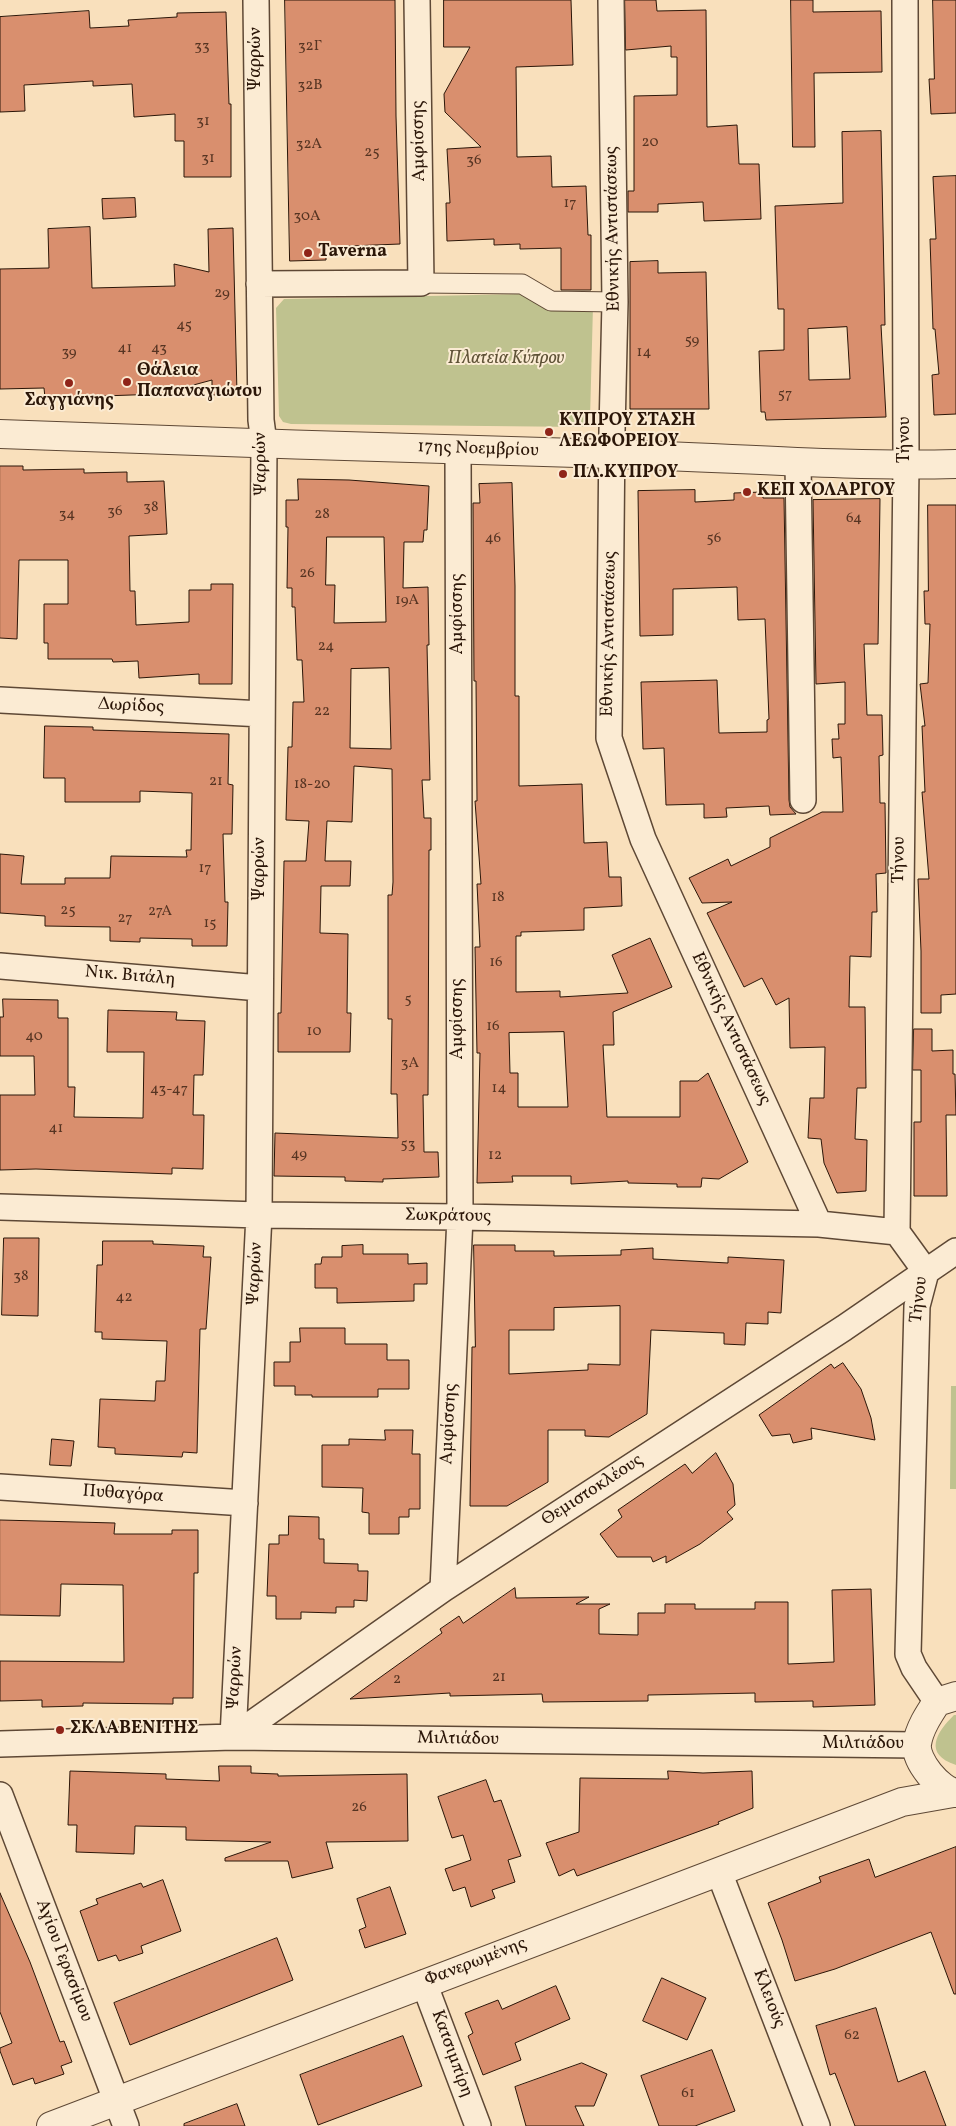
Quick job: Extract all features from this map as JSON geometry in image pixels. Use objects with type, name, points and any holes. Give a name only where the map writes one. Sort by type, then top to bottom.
[{"type":"street","name":"Ψαρρών","points":[[233,1737],[259,1215],[264,443],[261,420],[256,0]]},
{"type":"street","name":"Αμφίσσης","points":[[417,0],[421,283]]},
{"type":"street","name":"Εθνικής Αντιστάσεως","points":[[611,0],[615,302],[608,738],[643,839],[819,1224]]},
{"type":"street","name":"Τήνου","points":[[905,0],[906,465],[896,1232],[926,1272],[917,1306],[908,1654],[914,1668],[946,1699]]},
{"type":"street","points":[[259,284],[522,284],[551,301],[615,302]]},
{"type":"street","name":"17ης Νοεμβρίου","points":[[0,434],[612,454],[798,463],[956,464]]},
{"type":"street","name":"Αμφίσσης","points":[[443,1589],[460,1217],[458,449]]},
{"type":"street","points":[[798,463],[803,800]]},
{"type":"street","name":"Δωρίδος","points":[[0,700],[262,714]]},
{"type":"street","name":"Νικ. Βιτάλη","points":[[0,966],[260,988]]},
{"type":"street","name":"Σωκράτους","points":[[0,1207],[259,1215],[819,1224],[896,1232]]},
{"type":"street","name":"Θεμιστοκλέους","points":[[233,1737],[443,1589],[836,1334],[956,1251]]},
{"type":"street","name":"Πυθαγόρα","points":[[0,1487],[245,1503]]},
{"type":"street","points":[[946,1699],[926,1719],[917,1745],[926,1770],[954,1793]]},
{"type":"street","name":"Μιλτιάδου","points":[[0,1744],[233,1737],[917,1745]]},
{"type":"street","name":"Φανερωμένης","points":[[902,1802],[919,1789],[926,1770]]},
{"type":"street","name":"Φανερωμένης","points":[[51,2126],[902,1802],[954,1793]]},
{"type":"street","name":"Αγίου Γερασίμου","points":[[0,1795],[126,2126]]},
{"type":"street","name":"Κλειούς","points":[[720,1872],[818,2126]]},
{"type":"street","name":"Κατσιμπίρη","points":[[424,1983],[478,2126]]},
{"type":"green space","name":"Πλατεία Κύπρου","points":[[525,294],[593,306],[590,419],[584,427],[291,424],[283,422],[279,416],[276,308],[284,299]]},
{"type":"green space","points":[[951,1386],[956,1386],[956,1489],[950,1489]]},
{"type":"green space","points":[[954,1715],[956,1715],[956,1765],[939,1755],[936,1749],[938,1736]]},
{"type":"building","points":[[285,0],[395,0],[400,244],[326,247],[326,260],[290,261]]},
{"type":"building","points":[[444,0],[571,0],[573,65],[516,67],[517,157],[551,156],[552,187],[586,186],[588,235],[591,235],[591,290],[561,290],[561,248],[520,249],[520,244],[494,245],[494,239],[447,241],[446,203],[450,203],[447,149],[481,147],[445,112],[444,94],[470,47],[444,47]]},
{"type":"building","points":[[625,0],[656,0],[657,11],[706,10],[707,127],[737,125],[739,164],[759,164],[761,219],[704,221],[703,202],[658,204],[658,212],[628,212],[628,191],[634,191],[634,96],[677,95],[677,57],[671,57],[671,46],[626,50]]},
{"type":"building","points":[[791,0],[813,0],[813,12],[881,11],[882,72],[814,73],[815,147],[793,147]]},
{"type":"building","points":[[933,0],[956,0],[956,113],[931,114],[929,79],[934,79]]},
{"type":"building","points":[[89,11],[90,28],[129,26],[128,20],[177,17],[177,13],[226,12],[229,104],[231,104],[231,177],[184,177],[184,141],[175,141],[175,114],[134,117],[132,84],[93,86],[93,81],[24,85],[25,111],[0,112],[0,17]]},
{"type":"building","points":[[881,131],[885,325],[881,325],[886,417],[766,420],[765,412],[761,412],[759,351],[784,350],[784,309],[778,309],[775,206],[843,203],[842,132]],"holes":[[[847,327],[850,379],[809,380],[808,329]]]},
{"type":"building","points":[[956,176],[956,414],[934,415],[932,375],[939,374],[935,329],[933,329],[930,239],[936,239],[933,177]]},
{"type":"building","points":[[135,198],[136,217],[103,219],[102,199]]},
{"type":"building","points":[[90,227],[92,288],[175,286],[174,264],[209,272],[208,229],[233,228],[237,394],[212,395],[212,380],[160,394],[45,398],[44,388],[0,389],[0,269],[49,268],[48,229]]},
{"type":"building","points":[[658,261],[658,273],[706,272],[709,409],[630,409],[630,262]]},
{"type":"building","points":[[0,466],[23,466],[23,470],[84,469],[84,473],[127,472],[127,482],[164,481],[167,534],[129,536],[130,591],[135,591],[136,625],[189,622],[189,590],[211,590],[211,584],[233,584],[232,684],[199,684],[199,674],[139,678],[138,661],[113,662],[112,659],[48,659],[48,643],[44,643],[44,604],[68,604],[68,560],[19,560],[17,639],[0,638]]},
{"type":"building","points":[[298,479],[349,480],[429,486],[427,530],[424,530],[423,542],[404,542],[403,588],[428,587],[429,645],[427,645],[430,780],[422,780],[424,818],[431,818],[431,850],[429,850],[428,1095],[423,1095],[424,1152],[438,1152],[439,1177],[383,1179],[383,1182],[345,1181],[345,1177],[274,1176],[275,1133],[398,1138],[397,1094],[391,1094],[392,1019],[388,1019],[388,895],[392,895],[393,882],[392,769],[354,766],[352,822],[327,821],[325,861],[351,861],[350,886],[321,886],[320,933],[348,934],[347,1013],[351,1013],[350,1052],[278,1052],[278,1013],[281,1013],[284,861],[306,861],[309,821],[286,820],[288,747],[292,747],[293,702],[304,702],[302,660],[297,660],[295,607],[292,607],[292,588],[287,588],[288,527],[286,527],[286,500],[298,500]],"holes":[[[327,537],[384,537],[386,622],[334,623],[335,585],[326,585]],[[389,668],[391,749],[350,748],[351,669]]]},
{"type":"building","points":[[512,483],[515,586],[515,696],[519,696],[519,786],[582,784],[584,843],[607,842],[609,877],[621,877],[622,906],[584,908],[584,930],[521,932],[521,936],[516,936],[516,992],[560,991],[560,997],[628,993],[612,955],[650,938],[672,987],[613,1012],[614,1045],[603,1045],[607,1117],[680,1117],[680,1081],[698,1081],[708,1073],[748,1162],[719,1179],[702,1178],[701,1187],[677,1187],[677,1184],[628,1183],[628,1181],[571,1184],[571,1176],[512,1176],[513,1182],[477,1183],[480,1053],[477,1053],[475,947],[480,947],[477,884],[481,884],[475,801],[477,801],[473,503],[480,503],[479,484]],"holes":[[[564,1032],[568,1107],[518,1107],[518,1073],[510,1073],[509,1033]]]},
{"type":"building","points":[[695,490],[695,502],[734,500],[734,493],[763,492],[763,498],[784,498],[789,800],[790,807],[796,814],[770,815],[769,806],[726,808],[727,817],[704,818],[704,804],[666,805],[664,748],[643,749],[641,682],[717,680],[719,733],[767,732],[767,720],[769,719],[765,619],[738,620],[737,587],[673,589],[673,635],[640,636],[638,491]]},
{"type":"building","points":[[880,499],[878,644],[864,644],[867,715],[882,715],[883,755],[879,756],[880,803],[885,803],[886,873],[876,874],[877,912],[872,912],[871,957],[850,956],[849,1007],[865,1007],[866,1088],[857,1088],[855,1139],[867,1140],[866,1191],[837,1193],[824,1163],[821,1139],[808,1138],[810,1098],[824,1098],[825,1047],[790,1048],[789,998],[776,1005],[762,978],[744,987],[707,913],[732,902],[702,903],[689,878],[728,859],[731,866],[770,847],[770,838],[822,812],[843,812],[841,757],[833,758],[832,739],[839,739],[838,724],[845,724],[845,682],[816,684],[813,500]]},
{"type":"building","points":[[928,505],[956,505],[956,994],[941,995],[941,1013],[921,1013],[918,879],[929,879],[922,792],[925,792],[922,726],[925,726],[920,684],[928,683],[930,624],[925,624],[924,591],[928,591]]},
{"type":"building","points":[[45,726],[93,727],[93,730],[229,734],[228,784],[233,785],[232,834],[223,834],[225,902],[228,902],[227,946],[192,946],[192,939],[140,938],[140,942],[110,941],[110,927],[45,926],[45,916],[0,913],[0,854],[24,856],[21,884],[65,884],[65,878],[110,878],[111,856],[187,857],[186,850],[191,850],[192,793],[140,791],[140,802],[65,802],[65,778],[44,778]]},
{"type":"building","points":[[3,999],[58,1000],[58,1018],[68,1018],[68,1087],[75,1087],[74,1117],[143,1118],[144,1052],[107,1052],[108,1010],[177,1012],[176,1020],[205,1021],[203,1075],[194,1075],[193,1115],[204,1115],[203,1169],[172,1168],[172,1174],[36,1169],[0,1170],[0,1095],[35,1095],[34,1056],[0,1056],[0,1017],[3,1017]]},
{"type":"building","points":[[914,1029],[932,1029],[932,1051],[953,1050],[956,1115],[946,1115],[947,1196],[914,1196],[914,1122],[921,1122],[921,1070],[913,1070]]},
{"type":"building","points":[[4,1238],[39,1238],[38,1316],[2,1315]]},
{"type":"building","points":[[103,1241],[153,1241],[153,1244],[204,1246],[203,1257],[211,1257],[206,1329],[200,1329],[197,1453],[183,1452],[182,1457],[115,1454],[115,1448],[98,1447],[100,1399],[155,1401],[156,1381],[165,1381],[167,1341],[102,1339],[102,1332],[95,1332],[97,1265],[102,1265]]},
{"type":"building","points":[[363,1245],[363,1254],[408,1254],[408,1264],[427,1263],[427,1284],[414,1284],[414,1301],[337,1303],[337,1288],[315,1288],[315,1264],[321,1264],[322,1257],[342,1257],[342,1246]]},
{"type":"building","points":[[474,1245],[515,1245],[515,1251],[554,1251],[554,1256],[621,1255],[621,1250],[653,1248],[653,1259],[728,1263],[728,1257],[784,1260],[781,1313],[768,1312],[768,1324],[746,1323],[745,1345],[724,1344],[724,1333],[651,1330],[647,1414],[609,1437],[585,1436],[585,1430],[548,1430],[548,1482],[507,1506],[470,1506],[472,1347],[475,1347]],"holes":[[[620,1306],[620,1365],[588,1364],[588,1370],[509,1374],[509,1330],[554,1330],[554,1308]]]},
{"type":"building","points":[[300,1328],[345,1328],[345,1344],[387,1344],[387,1360],[409,1360],[409,1389],[378,1389],[378,1397],[312,1397],[312,1395],[295,1395],[295,1386],[274,1386],[274,1362],[290,1362],[290,1342],[300,1342]]},
{"type":"building","points":[[843,1363],[861,1389],[871,1418],[875,1440],[811,1428],[812,1439],[793,1443],[790,1434],[772,1436],[759,1415],[831,1364],[834,1368]]},
{"type":"building","points":[[385,1430],[413,1430],[412,1454],[420,1454],[420,1509],[409,1509],[409,1517],[399,1517],[399,1534],[369,1534],[369,1513],[362,1512],[363,1488],[322,1487],[322,1445],[349,1445],[349,1439],[385,1440]]},
{"type":"building","points":[[52,1439],[74,1441],[71,1466],[50,1465]]},
{"type":"building","points":[[716,1453],[733,1484],[735,1505],[727,1512],[733,1519],[700,1544],[666,1563],[666,1556],[653,1562],[651,1557],[617,1557],[600,1534],[622,1517],[618,1510],[685,1464],[692,1473]]},
{"type":"building","points":[[289,1516],[319,1517],[319,1539],[324,1539],[324,1563],[358,1564],[358,1571],[368,1571],[367,1601],[354,1600],[354,1607],[336,1607],[336,1613],[301,1612],[301,1619],[276,1619],[276,1596],[267,1596],[269,1544],[279,1544],[279,1535],[288,1535]]},
{"type":"building","points":[[0,1520],[115,1523],[114,1534],[172,1534],[172,1530],[198,1530],[198,1573],[194,1573],[193,1698],[173,1698],[173,1704],[83,1703],[83,1706],[42,1707],[42,1700],[0,1701],[0,1661],[124,1662],[123,1585],[61,1584],[60,1616],[0,1615]]},
{"type":"building","points":[[515,1588],[516,1598],[589,1597],[576,1604],[610,1604],[599,1609],[599,1634],[638,1635],[638,1613],[665,1613],[665,1604],[695,1604],[695,1609],[755,1609],[755,1602],[788,1602],[788,1664],[834,1662],[832,1590],[871,1589],[875,1705],[813,1707],[813,1701],[755,1702],[755,1693],[648,1695],[648,1701],[543,1702],[542,1694],[450,1696],[450,1693],[350,1699],[442,1633],[440,1629],[459,1616],[463,1623]]},
{"type":"building","points":[[219,1766],[251,1766],[251,1773],[278,1774],[278,1776],[407,1774],[408,1841],[326,1842],[333,1868],[292,1878],[288,1861],[225,1861],[225,1858],[271,1842],[186,1840],[186,1827],[135,1826],[134,1854],[76,1852],[77,1825],[68,1825],[70,1771],[166,1774],[166,1779],[219,1781]]},
{"type":"building","points":[[668,1771],[703,1773],[752,1771],[753,1808],[718,1822],[719,1824],[577,1876],[574,1869],[559,1876],[546,1843],[579,1832],[580,1778],[668,1779]]},
{"type":"building","points":[[486,1780],[494,1802],[501,1800],[521,1856],[508,1860],[515,1882],[492,1890],[495,1898],[471,1907],[465,1887],[453,1891],[445,1869],[471,1860],[463,1835],[452,1838],[438,1797]]},
{"type":"building","points":[[956,1847],[956,1994],[954,1994],[931,1932],[835,1969],[795,1981],[768,1903],[821,1882],[819,1877],[869,1859],[875,1877]]},
{"type":"building","points":[[163,1880],[181,1931],[141,1946],[143,1953],[119,1961],[116,1955],[98,1961],[80,1911],[98,1904],[96,1899],[141,1883],[143,1887]]},
{"type":"building","points":[[390,1887],[406,1934],[365,1948],[359,1930],[366,1927],[357,1899]]},
{"type":"building","points":[[0,1893],[30,1962],[60,2042],[64,2041],[72,2062],[61,2066],[64,2074],[35,2084],[33,2078],[13,2085],[0,2051],[0,2048],[12,2043],[0,2012]]},
{"type":"building","points":[[277,1938],[293,1980],[130,2045],[114,2003]]},
{"type":"building","points":[[662,1978],[706,1998],[687,2040],[643,2021]]},
{"type":"building","points":[[556,1986],[570,2019],[515,2043],[521,2060],[483,2075],[468,2036],[473,2033],[465,2013],[498,2000],[502,2009]]},
{"type":"building","points":[[876,2008],[898,2082],[925,2071],[946,2126],[855,2126],[835,2073],[830,2075],[816,2026]]},
{"type":"building","points":[[403,2036],[422,2086],[318,2125],[300,2075]]},
{"type":"building","points":[[712,2050],[735,2111],[695,2126],[659,2126],[641,2076]]},
{"type":"building","points":[[582,2063],[607,2074],[594,2106],[575,2106],[584,2126],[526,2126],[515,2087]]},
{"type":"building","points":[[237,2104],[245,2126],[184,2126],[184,2124]]},
{"type":"place","name":"Taverna","points":[[308,253]]},
{"type":"place","name":"Θάλεια Παπαναγιώτου","points":[[127,382]]},
{"type":"place","name":"Σαγγιάνης","points":[[69,383]]},
{"type":"place","name":"ΚΥΠΡΟΥ ΣΤΑΣΗ ΛΕΩΦΟΡΕΙΟΥ","points":[[549,432]]},
{"type":"place","name":"ΠΛ.ΚΥΠΡΟΥ","points":[[563,474]]},
{"type":"place","name":"ΚΕΠ ΧΟΛΑΡΓΟΥ","points":[[747,492]]},
{"type":"place","name":"ΣΚΛΑΒΕΝΙΤΗΣ","points":[[60,1730]]}]
